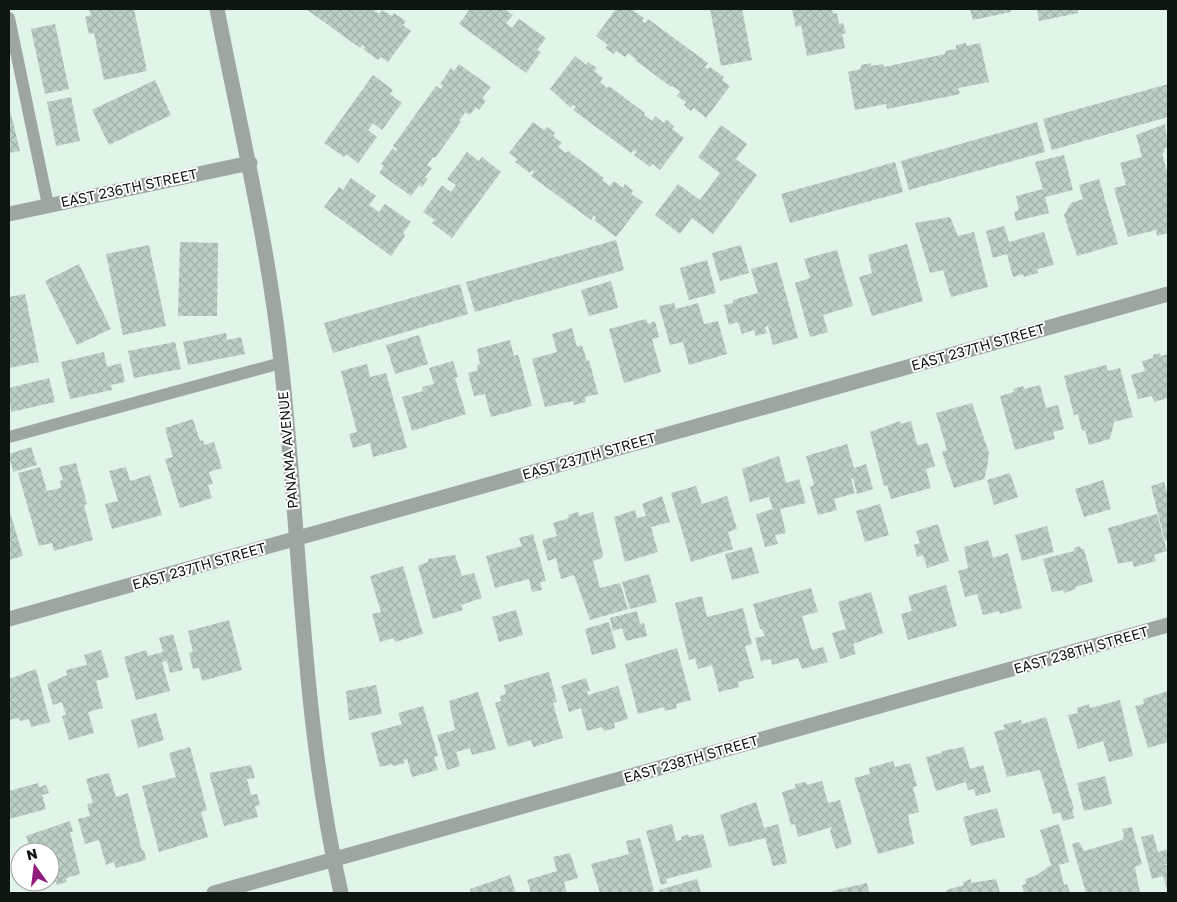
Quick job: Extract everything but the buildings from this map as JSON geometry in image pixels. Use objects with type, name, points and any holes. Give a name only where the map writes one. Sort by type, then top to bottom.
[{"type":"street","name":"PANAMA AVENUE","points":[[217,9],[250,163],[268,265],[281,364],[313,725],[333,860],[341,893]]},
{"type":"street","name":"EAST 236TH STREET","points":[[9,214],[250,163]]},
{"type":"street","name":"EAST 237TH STREET","points":[[9,619],[1168,294]]},
{"type":"street","name":"EAST 238TH STREET","points":[[214,893],[1168,625]]},
{"type":"lane","points":[[9,18],[48,205]]},
{"type":"lane","points":[[9,437],[281,364]]}]
